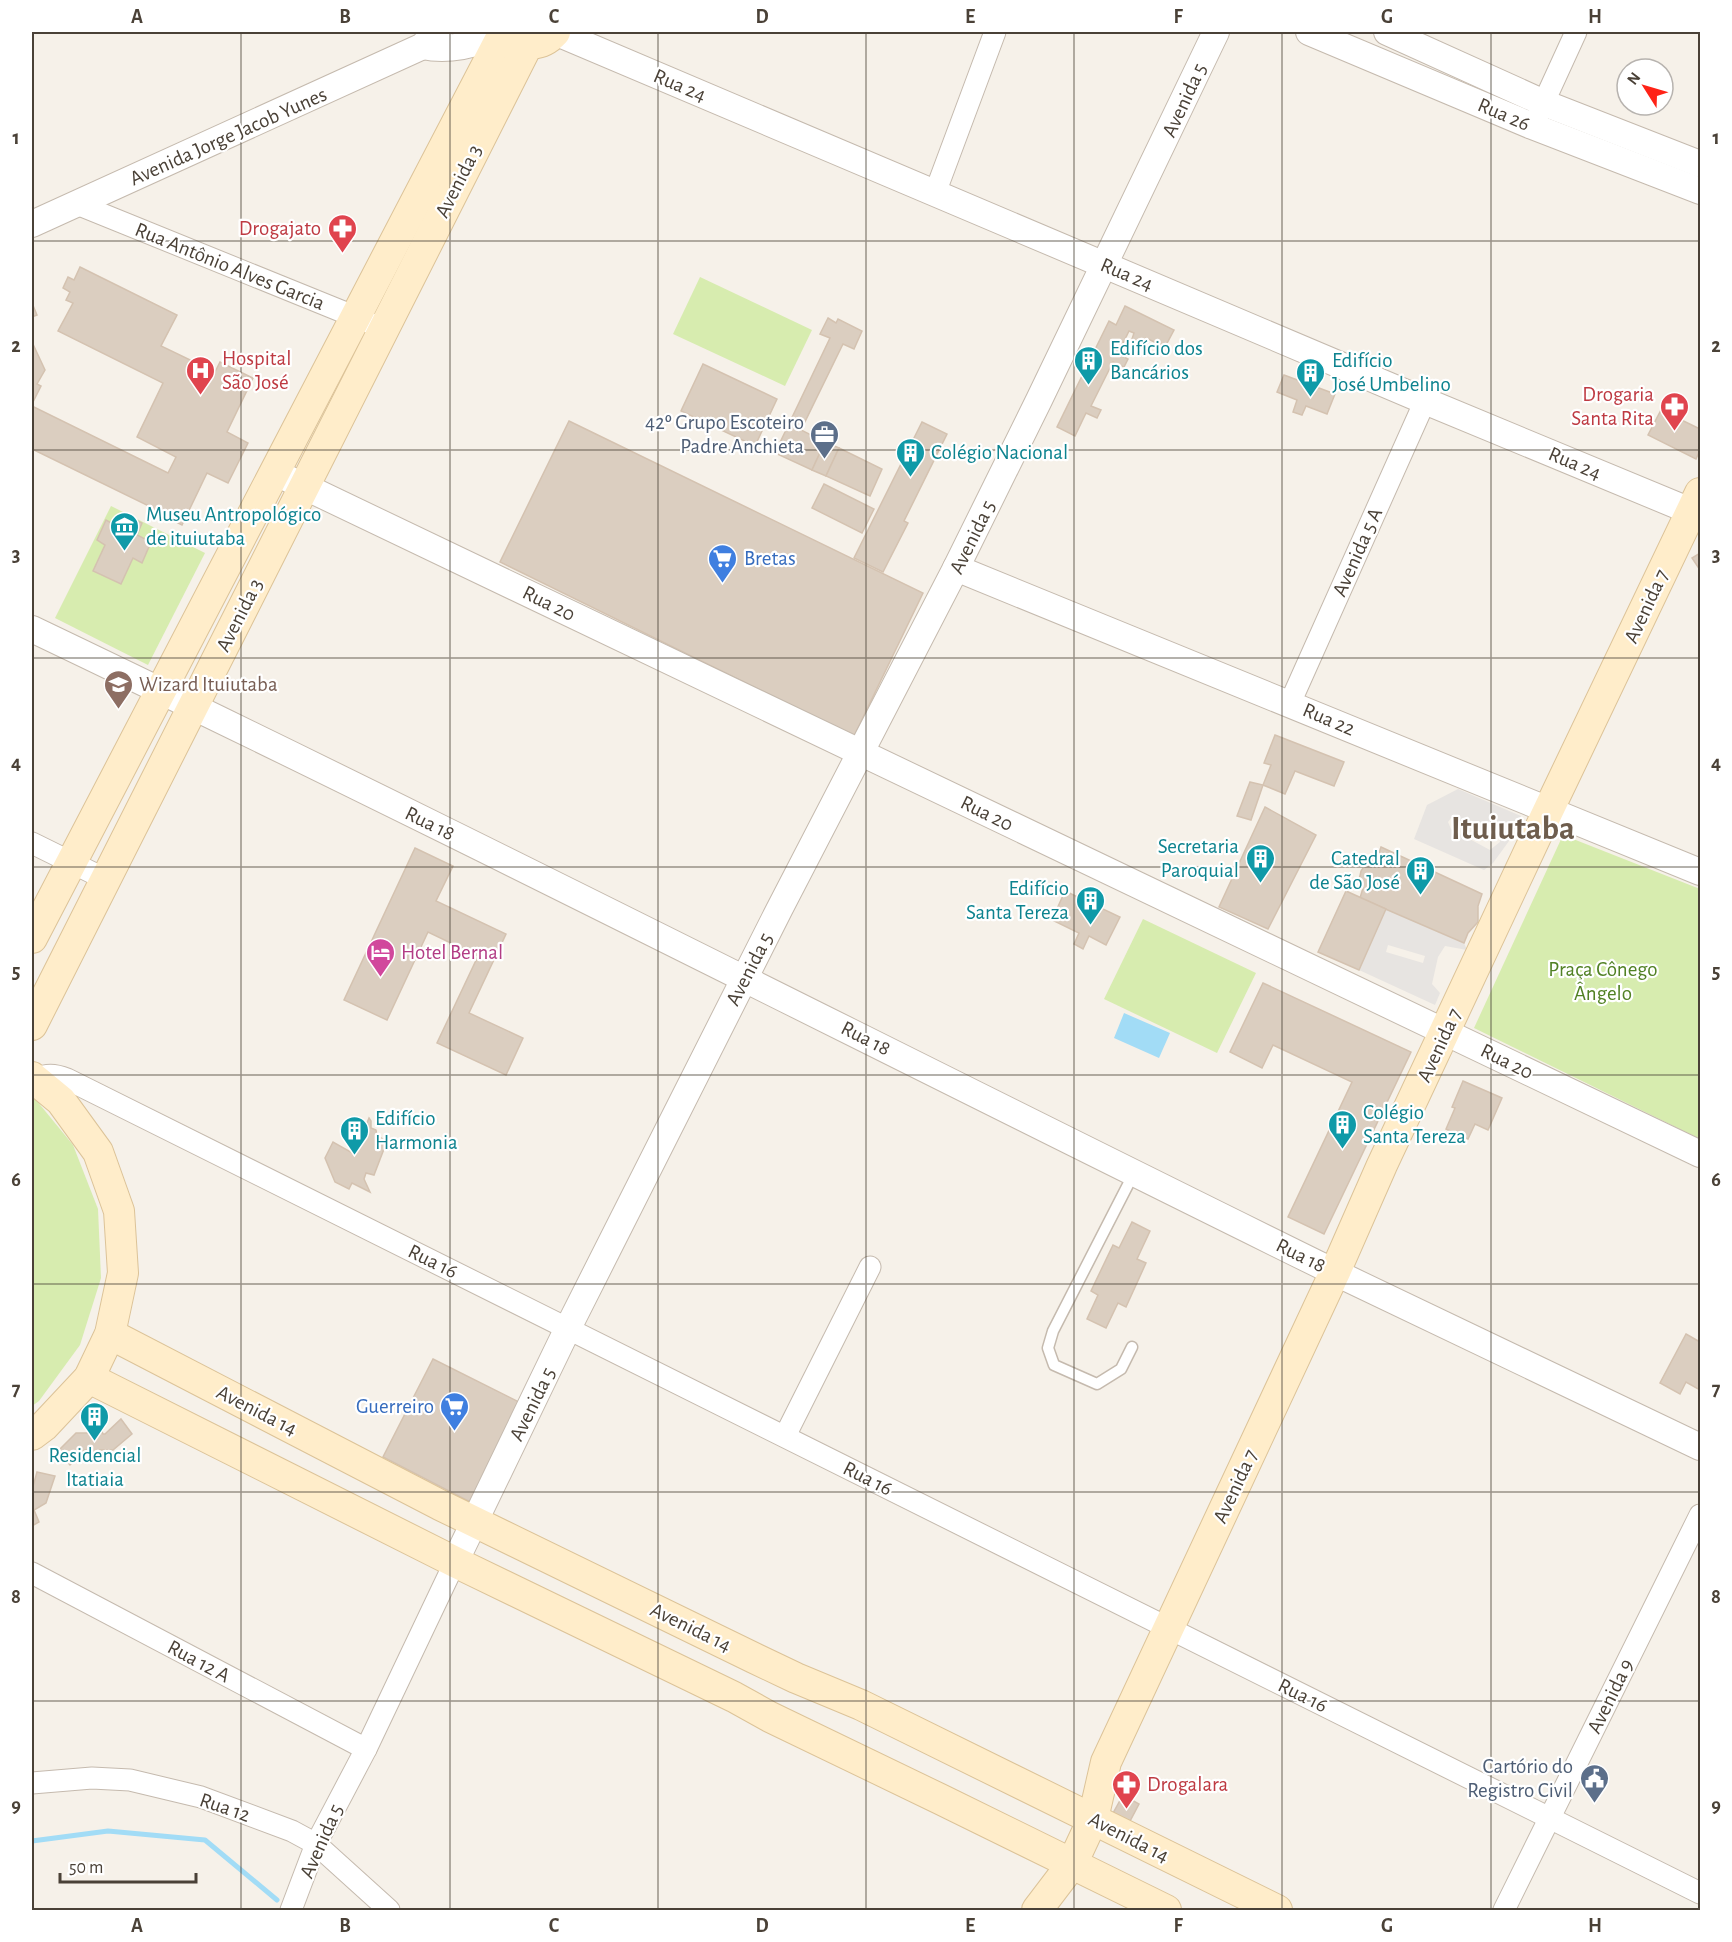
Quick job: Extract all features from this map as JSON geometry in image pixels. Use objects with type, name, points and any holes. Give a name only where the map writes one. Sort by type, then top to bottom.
[{"type":"main road","name":"Rua 24","points":[[513,36],[543,41],[555,32]]},
{"type":"main road","name":"Avenida 3","points":[[32,938],[354,316],[513,36]]},
{"type":"main road","name":"Avenida 3","points":[[32,1026],[384,329],[513,36]]},
{"type":"main road","name":"Avenida 7","points":[[1036,1911],[1548,811],[1697,507]]},
{"type":"main road","points":[[32,1435],[44,1426],[89,1378],[110,1334],[123,1273],[119,1210],[98,1152],[61,1101],[33,1078]]},
{"type":"main road","name":"Avenida 14","points":[[110,1334],[475,1522],[796,1678],[861,1705],[1277,1911]]},
{"type":"main road","points":[[89,1378],[455,1562],[1166,1911]]},
{"type":"main road","points":[[734,1697],[747,1691],[756,1683],[758,1671],[754,1658]]},
{"type":"main road","points":[[770,1717],[769,1706],[773,1693],[782,1682],[796,1678]]},
{"type":"main road","points":[[1019,1838],[1031,1833],[1042,1821],[1044,1807],[1040,1793]]},
{"type":"main road","points":[[1108,1882],[1099,1869],[1098,1855],[1102,1847],[1111,1841],[1129,1838]]},
{"type":"street","name":"Avenida Jorge Jacob Yunes","points":[[32,224],[431,39],[436,49],[479,42],[498,32]]},
{"type":"street","name":"Rua 24","points":[[555,32],[1425,401],[1697,507]]},
{"type":"street","points":[[935,193],[995,32]]},
{"type":"street","name":"Avenida 5","points":[[291,1911],[316,1844],[366,1749],[568,1328],[956,568],[1105,265],[1216,32]]},
{"type":"street","name":"Rua 26","points":[[1309,32],[1532,126],[1701,191]]},
{"type":"street","points":[[1532,126],[1576,32]]},
{"type":"street","points":[[1384,63],[1392,34]]},
{"type":"street","name":"Rua 26","points":[[1392,34],[1544,103],[1701,165]]},
{"type":"street","points":[[1626,162],[1634,138]]},
{"type":"street","name":"Rua Antônio Alves Garcia","points":[[77,204],[384,329]]},
{"type":"street","name":"Avenida 5 A","points":[[1290,703],[1425,401]]},
{"type":"street","name":"Rua 20","points":[[274,472],[1701,1154]]},
{"type":"street","name":"Rua 22","points":[[956,568],[1701,872]]},
{"type":"street","name":"Rua 18","points":[[32,629],[745,978],[1335,1272],[1701,1447]]},
{"type":"street","points":[[32,843],[105,879]]},
{"type":"street","name":"Rua 16","points":[[33,1078],[47,1074],[67,1079],[1701,1893]]},
{"type":"street","points":[[785,1436],[870,1268]]},
{"type":"street","name":"Avenida 9","points":[[1504,1911],[1701,1515]]},
{"type":"street","name":"Rua 12 A","points":[[32,1573],[366,1749]]},
{"type":"street","name":"Rua 12","points":[[32,1783],[92,1778],[130,1780],[201,1797],[292,1831],[316,1844],[390,1911]]},
{"type":"lane","points":[[1132,1347],[1121,1370],[1097,1384],[1054,1365],[1048,1348],[1053,1331],[1134,1173]]},
{"type":"green space","points":[[700,277],[812,330],[785,386],[673,334]]},
{"type":"green space","points":[[111,506],[205,553],[148,665],[55,618]]},
{"type":"green space","name":"Praça Cônego Ângelo","points":[[1563,835],[1700,889],[1700,1139],[1474,1028]]},
{"type":"green space","points":[[1143,919],[1256,973],[1217,1053],[1104,999]]},
{"type":"green space","points":[[32,1095],[73,1145],[98,1209],[101,1278],[80,1345],[39,1401],[32,1406]]},
{"type":"shaded area","points":[[1458,789],[1521,816],[1509,841],[1493,863],[1484,870],[1414,839],[1427,805]],"holes":[[[1451,818],[1499,835],[1500,842],[1490,850],[1451,829],[1448,822]]]},
{"type":"shaded area","points":[[1386,909],[1464,943],[1467,950],[1445,946],[1438,957],[1432,984],[1440,993],[1435,1005],[1359,970]],"holes":[[[1388,945],[1425,956],[1423,963],[1386,952]]]},
{"type":"water","points":[[1124,1013],[1170,1033],[1159,1058],[1114,1038]]},
{"type":"building","name":"Hospital São José","points":[[80,267],[177,315],[161,346],[215,372],[220,362],[253,378],[227,432],[248,443],[228,483],[207,473],[182,525],[148,508],[149,506],[32,449],[32,411],[34,407],[168,473],[176,457],[137,437],[163,383],[58,331],[73,303],[66,300],[70,292],[63,288],[68,277],[74,280]]},
{"type":"building","points":[[32,303],[37,315],[32,317]]},
{"type":"building","name":"Edifício dos Bancários","points":[[1125,306],[1174,330],[1165,347],[1146,338],[1143,344],[1132,339],[1134,333],[1129,331],[1118,354],[1128,359],[1124,367],[1113,362],[1091,406],[1101,410],[1097,418],[1086,413],[1075,436],[1057,427],[1109,321],[1116,325]]},
{"type":"building","points":[[828,318],[836,323],[838,319],[862,331],[854,349],[843,344],[801,430],[825,442],[812,470],[775,453],[830,338],[820,334]]},
{"type":"building","points":[[32,342],[45,370],[37,384],[41,386],[32,404]]},
{"type":"building","points":[[703,364],[777,399],[755,446],[681,411]]},
{"type":"building","name":"Edifício José Umbelino","points":[[1284,375],[1335,394],[1327,414],[1306,406],[1302,415],[1293,412],[1297,400],[1277,392]]},
{"type":"building","name":"Drogaria Santa Rita","points":[[1661,410],[1700,429],[1700,450],[1696,459],[1648,435]]},
{"type":"building","name":"Bretas","points":[[569,421],[923,593],[854,736],[500,562]]},
{"type":"building","name":"Colégio Nacional","points":[[922,422],[947,434],[904,521],[908,523],[883,572],[854,558]]},
{"type":"building","name":"42º Grupo Escoteiro Padre Anchieta","points":[[825,442],[839,448],[826,476],[812,470]]},
{"type":"building","points":[[839,448],[882,469],[870,496],[826,476]]},
{"type":"building","points":[[824,484],[874,509],[862,533],[812,508]]},
{"type":"building","name":"Museu Antropológico de ituiutaba","points":[[123,514],[142,523],[137,535],[151,542],[142,563],[133,558],[121,584],[93,571],[105,545],[97,540],[106,520],[117,526]]},
{"type":"building","points":[[1700,553],[1700,570],[1692,558]]},
{"type":"building","points":[[1275,735],[1344,762],[1334,786],[1295,771],[1285,794],[1263,785],[1271,765],[1264,763]]},
{"type":"building","points":[[1250,782],[1263,785],[1251,820],[1237,816]]},
{"type":"building","name":"Secretaria Paroquial","points":[[1265,807],[1316,835],[1268,929],[1219,907]]},
{"type":"building","name":"Catedral de São José","points":[[1381,847],[1482,894],[1478,906],[1478,922],[1468,933],[1464,943],[1360,898],[1363,888],[1359,880],[1361,871],[1367,862],[1377,859]]},
{"type":"building","name":"Hotel Bernal","points":[[415,848],[453,866],[436,901],[506,934],[469,1013],[523,1038],[506,1075],[437,1043],[478,956],[428,932],[387,1020],[344,1000]]},
{"type":"building","name":"Edifício Santa Tereza","points":[[1065,891],[1120,917],[1106,945],[1089,936],[1083,949],[1074,944],[1079,933],[1052,920]]},
{"type":"building","points":[[1346,891],[1386,909],[1359,970],[1318,952]]},
{"type":"building","name":"Colégio Santa Tereza","points":[[1263,983],[1411,1052],[1324,1234],[1288,1217],[1352,1082],[1273,1045],[1262,1068],[1230,1052]]},
{"type":"building","points":[[1463,1081],[1502,1098],[1488,1130],[1475,1124],[1468,1139],[1446,1129]]},
{"type":"building","name":"Edifício Harmonia","points":[[369,1118],[371,1128],[376,1130],[377,1136],[387,1141],[374,1175],[366,1173],[364,1179],[370,1192],[352,1183],[349,1189],[335,1182],[325,1158],[333,1142],[354,1154]]},
{"type":"building","points":[[1132,1222],[1150,1231],[1137,1259],[1146,1263],[1126,1307],[1118,1303],[1106,1328],[1087,1319],[1098,1295],[1091,1291],[1113,1245],[1119,1248]]},
{"type":"building","points":[[1686,1334],[1700,1342],[1700,1390],[1686,1382],[1680,1394],[1660,1383]]},
{"type":"building","name":"Guerreiro","points":[[433,1359],[527,1406],[476,1505],[383,1457]]},
{"type":"building","name":"Residencial Itatiaia","points":[[121,1419],[132,1434],[113,1450],[100,1450],[99,1455],[85,1450],[70,1465],[58,1451],[76,1433],[90,1433],[92,1429],[101,1429],[105,1434]]},
{"type":"building","name":"Residencial Itatiaia","points":[[37,1472],[55,1476],[46,1503],[34,1510],[39,1522],[32,1526],[32,1490]]},
{"type":"building","name":"Drogalara","points":[[1123,1795],[1139,1804],[1128,1825],[1112,1815]]},
{"type":"waterway","points":[[32,1841],[108,1831],[205,1840],[277,1900]]},
{"type":"place","name":"Drogajato","points":[[342,254]]},
{"type":"place","name":"Edifício dos Bancários","points":[[1089,386]]},
{"type":"place","name":"Hospital São José","points":[[201,396]]},
{"type":"place","name":"Edifício José Umbelino","points":[[1311,398]]},
{"type":"place","name":"Drogaria Santa Rita","points":[[1675,432]]},
{"type":"place","name":"42º Grupo Escoteiro Padre Anchieta","points":[[825,460]]},
{"type":"place","name":"Colégio Nacional","points":[[910,478]]},
{"type":"place","name":"Museu Antropológico de ituiutaba","points":[[125,552]]},
{"type":"place","name":"Bretas","points":[[723,584]]},
{"type":"place","name":"Wizard Ituiutaba","points":[[118,710]]},
{"type":"place","name":"Secretaria Paroquial","points":[[1260,884]]},
{"type":"place","name":"Catedral de São José","points":[[1421,896]]},
{"type":"place","name":"Edifício Santa Tereza","points":[[1090,926]]},
{"type":"place","name":"Hotel Bernal","points":[[380,978]]},
{"type":"place","name":"Colégio Santa Tereza","points":[[1342,1150]]},
{"type":"place","name":"Edifício Harmonia","points":[[354,1156]]},
{"type":"place","name":"Guerreiro","points":[[455,1432]]},
{"type":"place","name":"Residencial Itatiaia","points":[[95,1442]]},
{"type":"place","name":"Cartório do Registro Civil","points":[[1594,1804]]},
{"type":"place","name":"Drogalara","points":[[1126,1810]]},
{"type":"district","name":"Ituiutaba","points":[[1513,827]]}]
